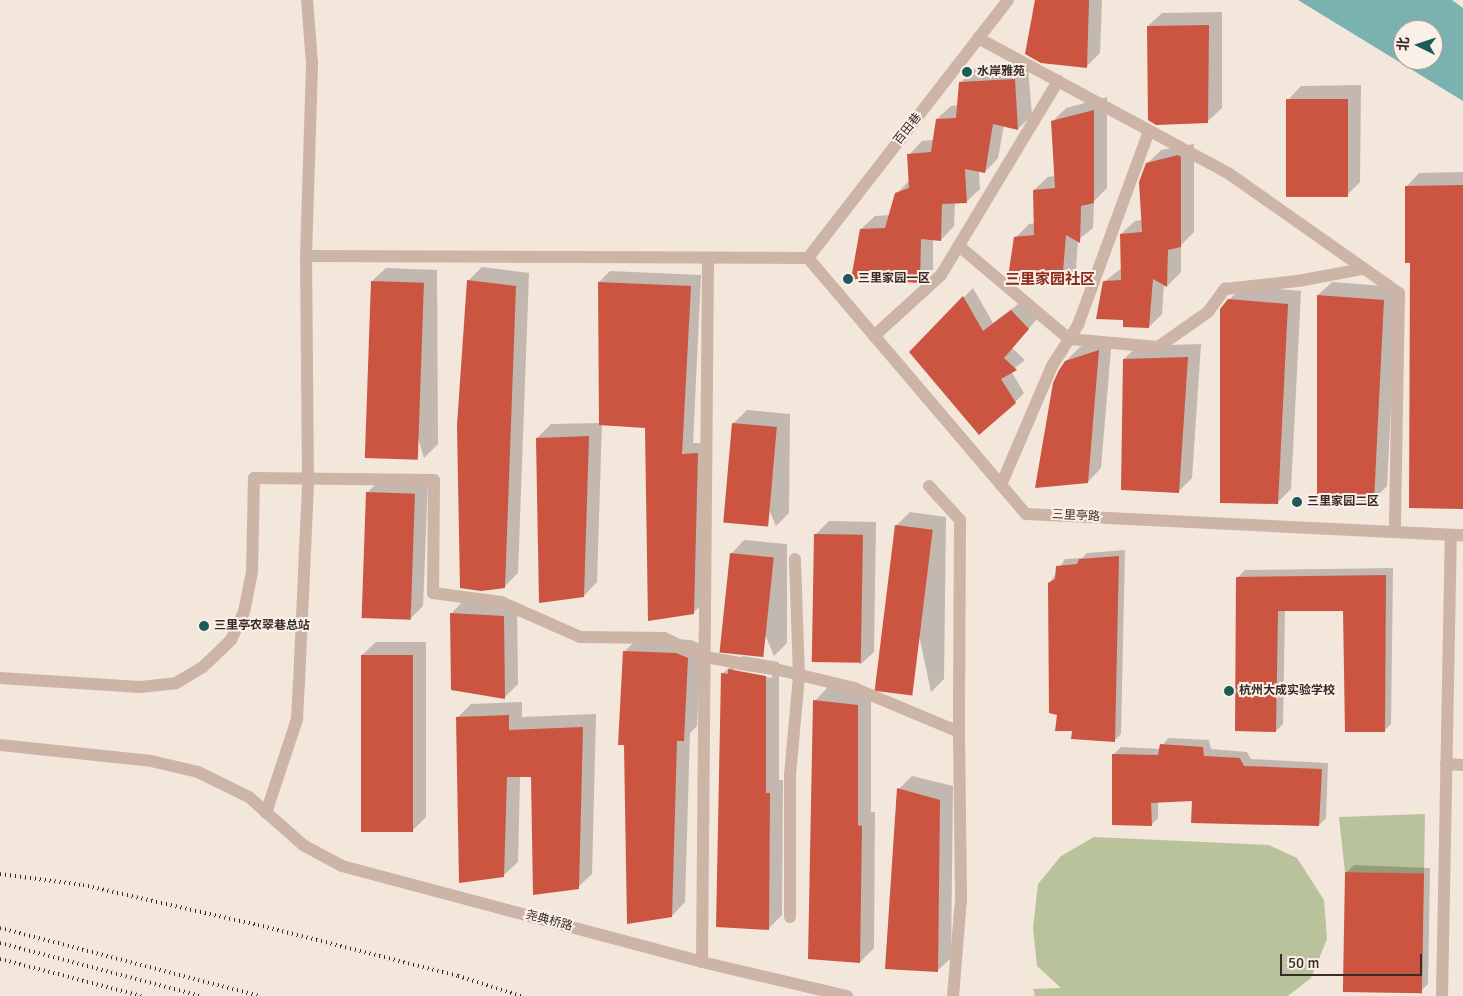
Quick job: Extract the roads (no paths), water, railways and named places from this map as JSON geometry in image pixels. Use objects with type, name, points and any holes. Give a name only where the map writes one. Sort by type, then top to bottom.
[{"type":"street","points":[[266,813],[296,719],[308,481],[306,256],[312,63],[307,0]]},
{"type":"street","name":"百田巷","points":[[808,258],[1008,0]]},
{"type":"street","points":[[978,38],[1228,173],[1399,293],[1395,532]]},
{"type":"street","points":[[874,336],[941,275],[1058,81]]},
{"type":"street","points":[[1001,485],[1052,366],[1078,325],[1149,131]]},
{"type":"street","points":[[959,246],[1069,339],[1158,347],[1208,312],[1225,288],[1298,281],[1364,269]]},
{"type":"street","points":[[306,256],[808,258]]},
{"type":"street","points":[[702,962],[708,258]]},
{"type":"street","name":"三里亭路","points":[[808,258],[1026,514],[1457,535]]},
{"type":"street","points":[[0,678],[140,687],[176,683],[203,667],[231,640],[244,612],[252,572],[254,478],[308,481],[434,480],[433,593],[501,602],[580,637],[664,638],[705,657],[854,688],[959,732]]},
{"type":"street","points":[[929,486],[960,520],[959,732],[961,898],[953,996]]},
{"type":"street","points":[[1442,996],[1446,764],[1457,535]]},
{"type":"street","points":[[790,917],[790,776],[798,676],[795,559]]},
{"type":"street","name":"尧典桥路","points":[[0,745],[151,761],[198,772],[248,797],[303,844],[342,866],[702,962],[847,996]]},
{"type":"street","points":[[1446,764],[1463,765]]},
{"type":"water","points":[[1298,0],[1452,0],[1463,8],[1463,101],[1412,70],[1443,70],[1443,20],[1393,20],[1393,58]]},
{"type":"railway","points":[[0,874],[83,885],[258,925],[458,976],[521,996]]},
{"type":"railway","points":[[0,928],[260,996]]},
{"type":"railway","points":[[0,943],[201,996]]},
{"type":"railway","points":[[0,959],[141,996]]},
{"type":"place","name":"水岸雅苑","points":[[967,72]]},
{"type":"place","name":"三里家园一区","points":[[848,279]]},
{"type":"place","name":"三里家园二区","points":[[1297,502]]},
{"type":"place","name":"三里亭农翠巷总站","points":[[204,626]]},
{"type":"place","name":"杭州大成实验学校","points":[[1229,691]]},
{"type":"district","name":"三里家园社区","points":[[1050,280]]}]
